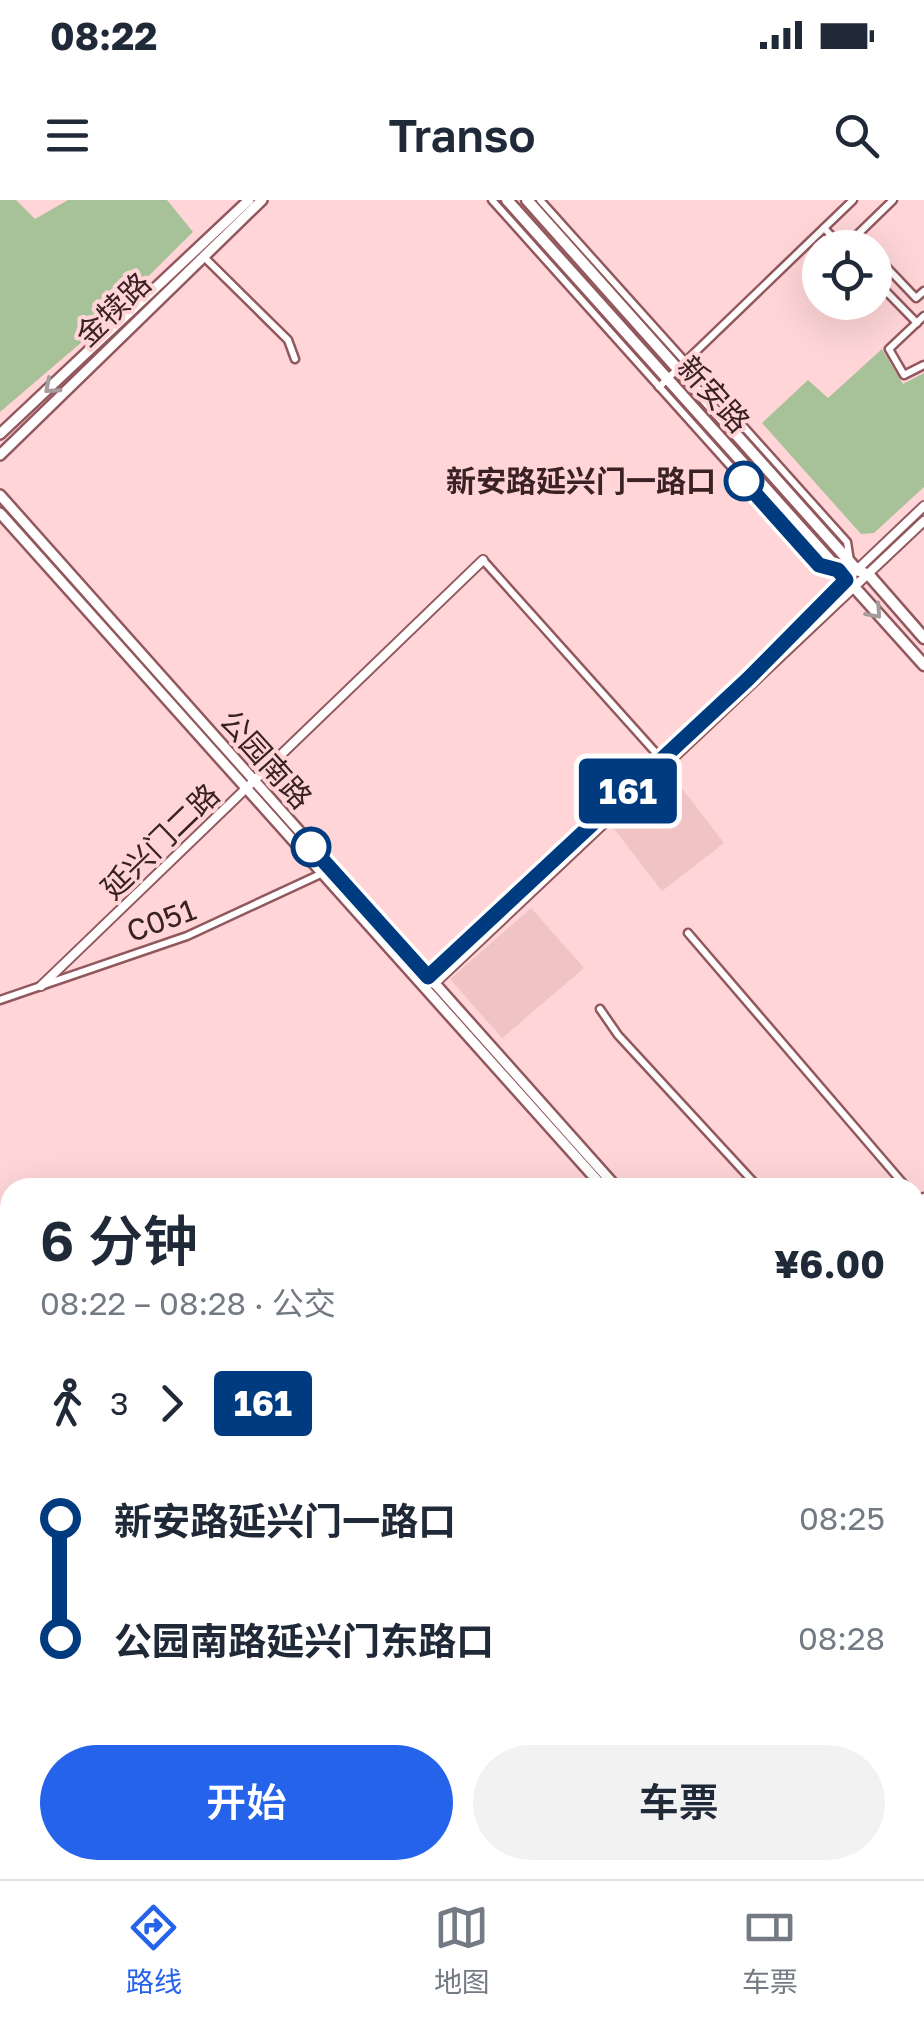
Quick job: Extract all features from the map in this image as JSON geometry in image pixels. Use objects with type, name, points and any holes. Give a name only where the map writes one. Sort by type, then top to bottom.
[{"type":"main road","name":"金犊路","points":[[0,434],[249,200]]},
{"type":"main road","name":"金犊路","points":[[0,455],[262,200]]},
{"type":"main road","name":"新安路","points":[[507,200],[663,384],[924,665]]},
{"type":"main road","name":"新安路","points":[[527,200],[682,366],[924,638]]},
{"type":"main road","name":"公园南路","points":[[0,495],[250,786]]},
{"type":"main road","name":"公园南路","points":[[0,513],[250,786],[595,1178]]},
{"type":"main road","name":"公园南路","points":[[326,871],[431,981],[607,1178]]},
{"type":"street","points":[[492,200],[663,384],[854,200]]},
{"type":"street","points":[[540,200],[682,366]]},
{"type":"street","points":[[861,230],[893,200]]},
{"type":"street","points":[[204,256],[272,329],[288,340],[295,359]]},
{"type":"street","points":[[892,273],[916,298],[924,290]]},
{"type":"street","points":[[892,298],[916,323]]},
{"type":"street","points":[[924,316],[888,349],[904,375],[924,365]]},
{"type":"street","points":[[859,569],[924,506]]},
{"type":"street","points":[[431,981],[664,762],[846,579],[924,521]]},
{"type":"street","points":[[482,560],[664,762]]},
{"type":"street","name":"延兴门二路","points":[[41,986],[482,560]]},
{"type":"street","name":"C051","points":[[0,1000],[186,936],[326,871]]},
{"type":"street","points":[[688,933],[899,1178]]},
{"type":"street","points":[[600,1009],[618,1036],[751,1178]]},
{"type":"shaded area","points":[[674,778],[724,843],[662,891],[612,826]]},
{"type":"shaded area","points":[[531,908],[584,968],[502,1038],[450,979]]},
{"type":"green space","points":[[0,200],[16,200],[35,219],[68,200],[167,200],[193,232],[83,341],[0,412]]},
{"type":"green space","points":[[882,349],[903,384],[924,373],[924,487],[874,533],[861,534],[762,423],[808,380],[828,398]]},
{"type":"bus line","name":"161","points":[[311,847],[428,977],[748,679],[776,646],[846,580],[838,570],[819,565],[744,481]]},
{"type":"place","name":"新安路延兴门一路口","points":[[744,481]]}]
